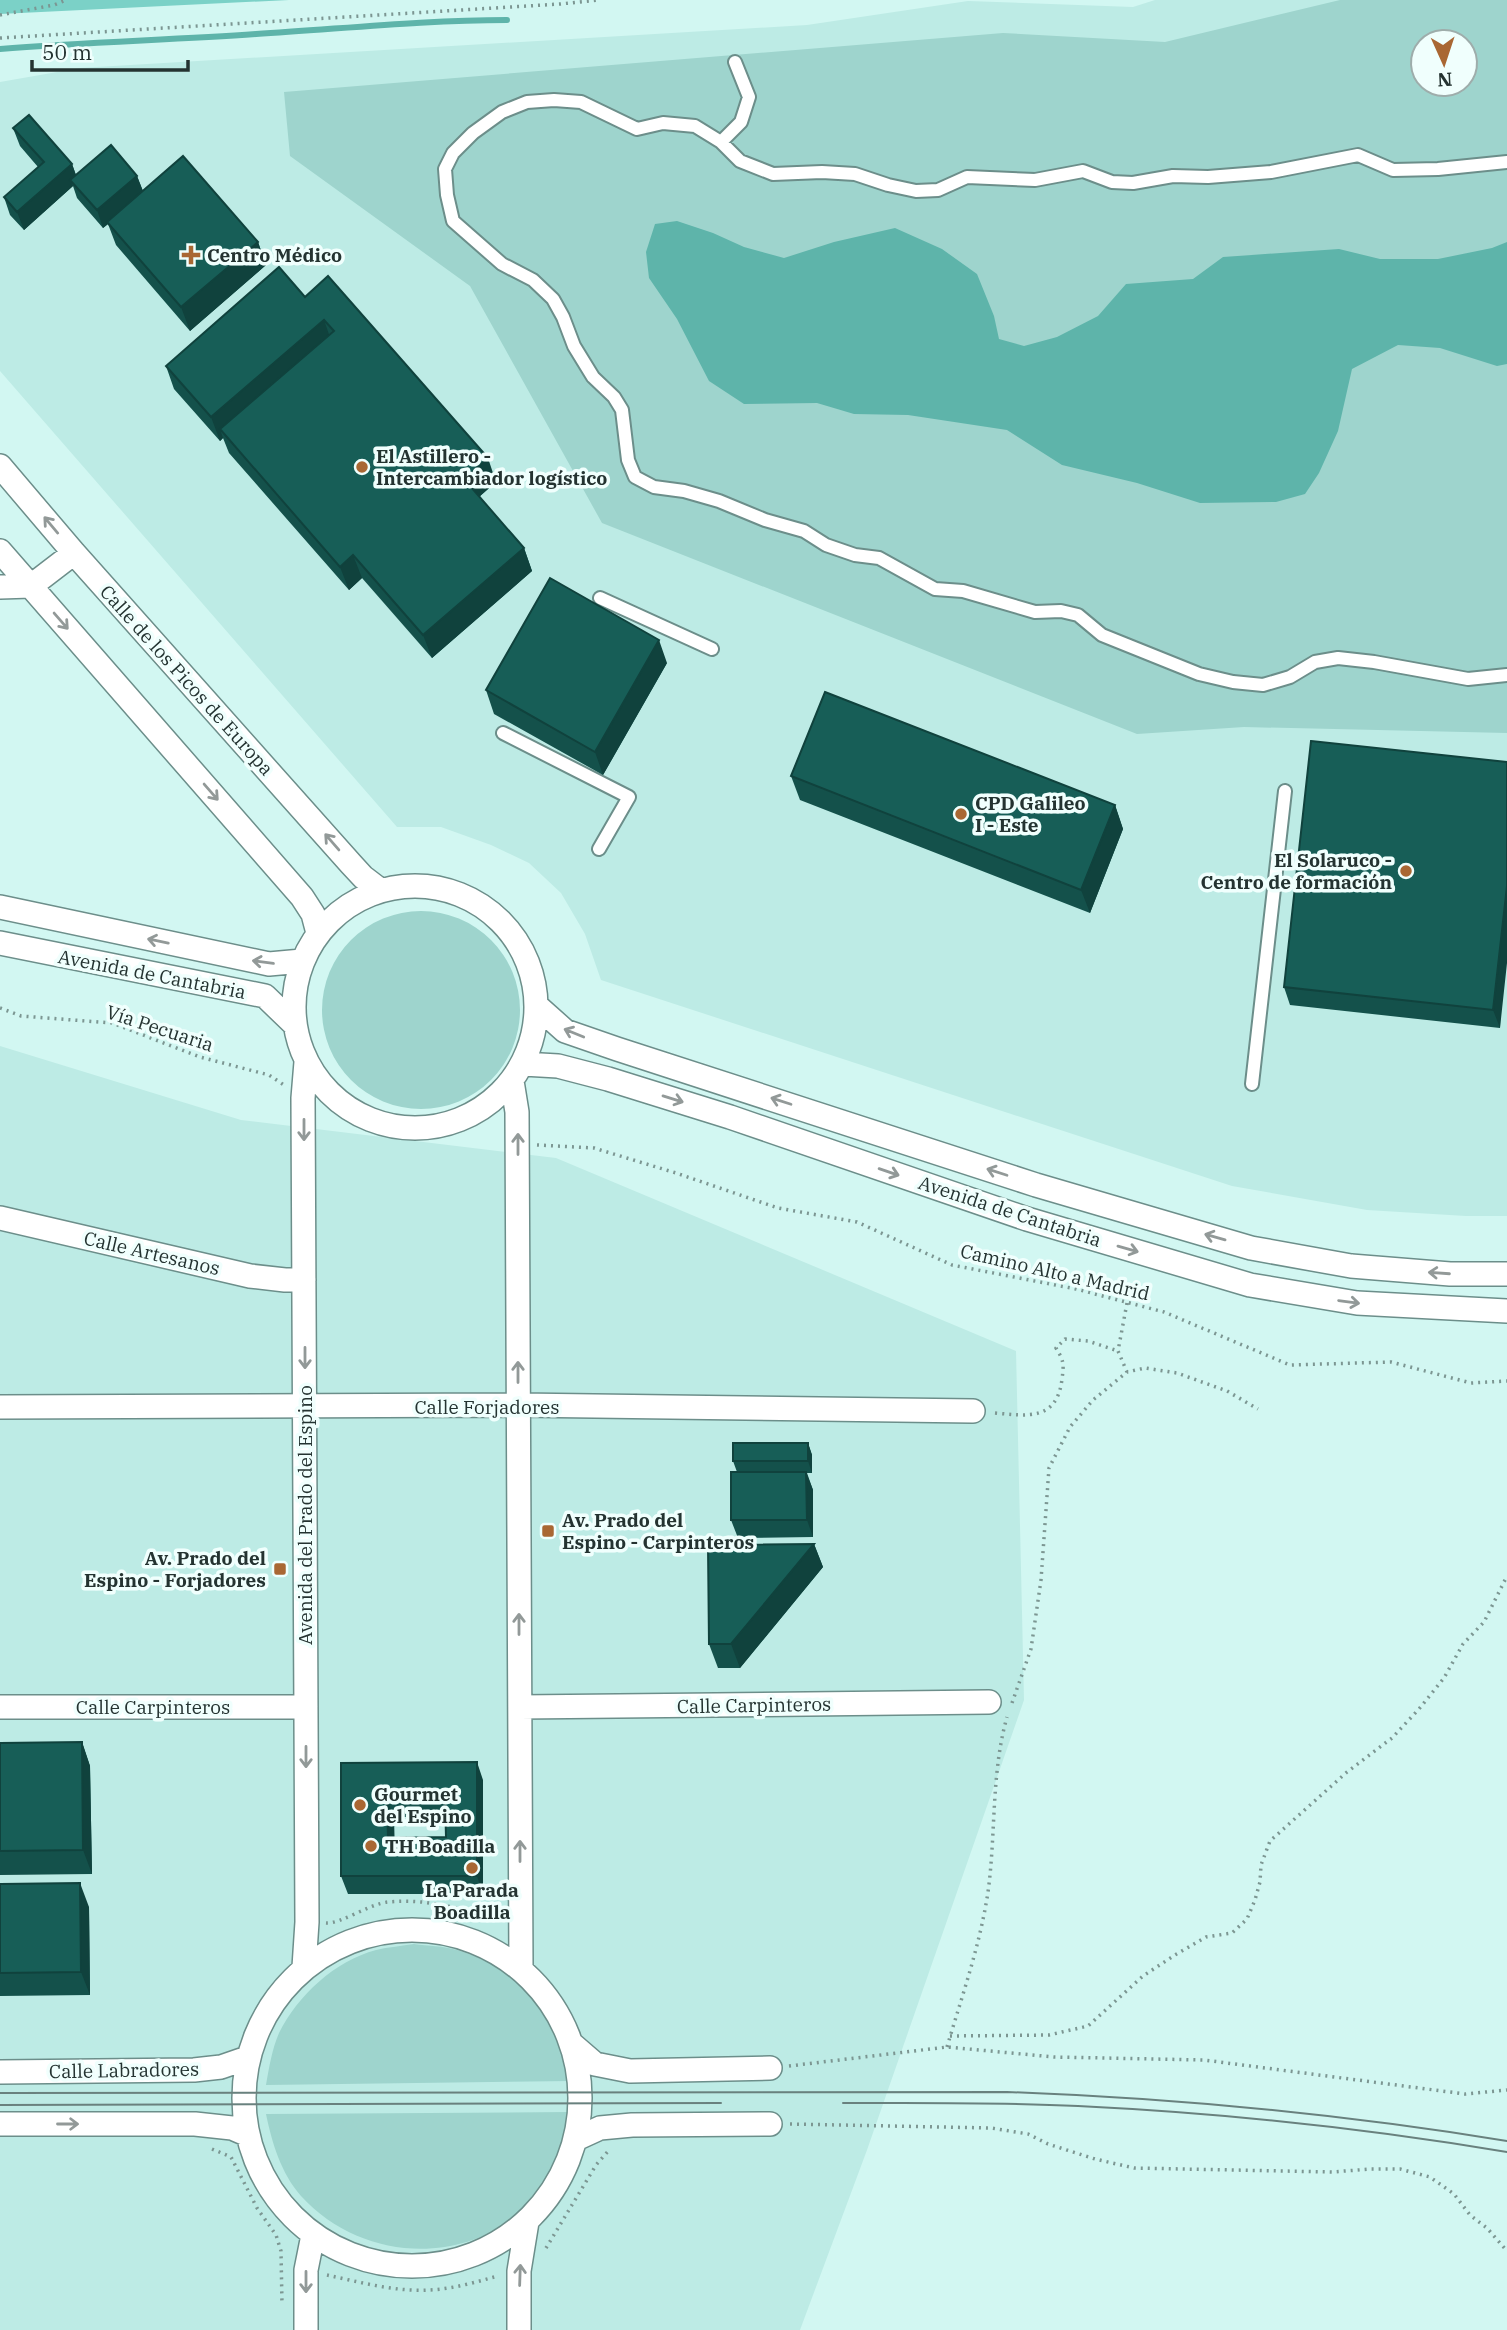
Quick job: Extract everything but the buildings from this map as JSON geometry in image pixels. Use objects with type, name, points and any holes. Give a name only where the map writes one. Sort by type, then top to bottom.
[{"type":"street","name":"Calle de los Picos de Europa","points":[[0,466],[351,864],[380,890]]},
{"type":"street","points":[[0,551],[302,897],[313,914],[318,933]]},
{"type":"street","points":[[0,587],[31,586],[74,553]]},
{"type":"street","points":[[413,885],[447,890],[478,903],[509,929],[527,960],[537,1006],[532,1041],[517,1073],[483,1109],[438,1127],[396,1127],[358,1115],[328,1093],[306,1062],[294,1024],[302,961],[318,933],[346,906],[380,890],[413,885]]},
{"type":"street","name":"Avenida de Cantabria","points":[[0,907],[269,964],[302,961]]},
{"type":"street","name":"Avenida de Cantabria","points":[[0,943],[265,996],[294,1024]]},
{"type":"street","name":"Avenida de Cantabria","points":[[537,1006],[565,1031],[617,1049],[1036,1185],[1251,1248],[1352,1266],[1450,1274],[1507,1274]]},
{"type":"street","name":"Avenida del Prado del Espino","points":[[304,1967],[307,1922],[303,1098],[306,1062]]},
{"type":"street","name":"Avenida de Cantabria","points":[[517,1073],[558,1066],[608,1079],[730,1116],[1027,1219],[1250,1285],[1357,1303],[1507,1311]]},
{"type":"street","points":[[517,1073],[521,1968]]},
{"type":"street","name":"Calle Artesanos","points":[[0,1218],[250,1276],[304,1280]]},
{"type":"street","name":"Calle Forjadores","points":[[0,1407],[519,1405],[973,1412]]},
{"type":"street","name":"Calle Carpinteros","points":[[520,1707],[989,1702]]},
{"type":"street","name":"Calle Carpinteros","points":[[0,1707],[306,1707]]},
{"type":"street","points":[[413,1929],[471,1939],[521,1968],[552,2003],[573,2045],[581,2092],[576,2139],[558,2184],[527,2221],[478,2253],[422,2266],[365,2260],[313,2235],[271,2191],[246,2134],[243,2104],[247,2058],[268,2008],[304,1967],[355,1938],[413,1929]]},
{"type":"street","points":[[573,2045],[595,2064],[630,2071],[770,2068]]},
{"type":"street","name":"Calle Labradores","points":[[0,2072],[194,2070],[221,2067],[247,2058]]},
{"type":"street","points":[[0,2124],[195,2124],[232,2128],[246,2134]]},
{"type":"street","points":[[576,2139],[600,2128],[632,2125],[770,2124]]},
{"type":"street","points":[[519,2330],[519,2271],[527,2221]]},
{"type":"street","points":[[306,2330],[306,2270],[313,2235]]},
{"type":"lane","points":[[721,142],[741,122],[749,97],[735,62]]},
{"type":"lane","points":[[1507,162],[1438,169],[1393,170],[1358,155],[1271,172],[1208,177],[1174,176],[1133,183],[1112,182],[1083,171],[1035,180],[967,177],[938,190],[916,191],[855,174],[773,174],[740,161],[721,142],[695,126],[663,123],[637,129],[581,102],[554,100],[527,102],[502,112],[473,133],[453,153],[445,169],[453,221],[502,264],[533,280],[553,299],[574,346],[593,377],[614,397],[622,410],[628,460],[635,477],[653,487],[684,491],[719,501],[765,520],[804,531],[826,545],[855,555],[879,558],[935,589],[963,591],[1035,612],[1061,611],[1078,615],[1102,635],[1199,674],[1233,682],[1263,685],[1290,677],[1315,662],[1338,658],[1468,679],[1507,676]]},
{"type":"lane","points":[[600,598],[712,649]]},
{"type":"lane","points":[[503,733],[629,797],[599,849]]},
{"type":"lane","points":[[1252,1084],[1286,791]]},
{"type":"path","points":[[0,15],[54,5],[66,0]]},
{"type":"path","points":[[0,37],[598,0]]},
{"type":"path","name":"Vía Pecuaria","points":[[0,1008],[21,1016],[112,1023],[200,1057],[269,1075],[303,1098]]},
{"type":"path","name":"Camino Alto a Madrid","points":[[517,1144],[594,1148],[778,1208],[857,1222],[952,1265],[1076,1289],[1164,1312],[1290,1365],[1391,1362],[1471,1383],[1507,1381]]},
{"type":"path","points":[[1127,1302],[1118,1351],[1127,1372]]},
{"type":"path","points":[[973,1412],[1030,1416],[1050,1409],[1060,1391],[1064,1362],[1056,1348],[1065,1339],[1088,1341],[1118,1351]]},
{"type":"path","points":[[947,2047],[970,1973],[988,1893],[1000,1746],[1031,1649],[1041,1580],[1049,1468],[1070,1427],[1093,1400],[1127,1372],[1145,1368],[1177,1373],[1227,1391],[1258,1409]]},
{"type":"path","points":[[950,2036],[1049,2035],[1088,2026],[1143,1976],[1175,1955],[1206,1937],[1232,1933],[1247,1919],[1255,1900],[1261,1865],[1270,1841],[1347,1772],[1392,1738],[1419,1709],[1444,1678],[1464,1644],[1484,1622],[1507,1576]]},
{"type":"path","points":[[307,1922],[335,1923],[343,1917],[386,1902],[436,1902],[520,1923]]},
{"type":"path","points":[[770,2068],[947,2047],[1054,2057],[1204,2060],[1465,2094],[1507,2090]]},
{"type":"path","points":[[195,2124],[197,2143],[231,2157],[257,2208],[276,2235],[281,2251],[282,2305]]},
{"type":"path","points":[[770,2124],[992,2128],[1028,2134],[1048,2144],[1134,2168],[1332,2172],[1400,2169],[1430,2177],[1454,2194],[1470,2215],[1488,2228],[1507,2251]]},
{"type":"path","points":[[306,2270],[369,2285],[427,2291],[519,2271],[548,2246],[596,2165],[609,2150],[630,2143],[632,2125]]},
{"type":"shaded area","points":[[0,0],[289,0],[0,14]]},
{"type":"shaded area","points":[[1155,0],[1507,0],[1507,1216],[1367,1210],[1232,1186],[601,980],[585,934],[561,893],[529,863],[491,845],[441,827],[397,827],[0,371],[0,82],[80,68],[807,25],[968,1],[1133,7]]},
{"type":"shaded area","points":[[1340,0],[1507,0],[1507,733],[1244,727],[1137,734],[602,523],[470,286],[290,156],[284,92],[1003,33],[1165,42]]},
{"type":"shaded area","points":[[677,221],[744,247],[784,258],[834,242],[895,228],[942,249],[977,274],[994,316],[999,339],[1024,346],[1057,337],[1098,316],[1126,284],[1193,279],[1223,257],[1339,249],[1380,259],[1438,259],[1492,248],[1507,242],[1507,364],[1497,366],[1440,348],[1398,345],[1352,369],[1338,431],[1319,473],[1305,494],[1276,502],[1200,503],[1137,483],[1062,465],[1007,430],[908,415],[854,414],[817,403],[744,404],[709,381],[677,319],[649,278],[646,252],[655,224]]},
{"type":"shaded area","points":[[421,911],[459,919],[491,940],[512,972],[520,1010],[512,1048],[491,1080],[459,1101],[421,1109],[383,1101],[351,1080],[330,1048],[322,1010],[330,972],[351,940],[383,919]]},
{"type":"shaded area","points":[[0,1046],[241,1120],[556,1158],[1016,1351],[1024,1700],[867,2150],[800,2330],[0,2330]]},
{"type":"shaded area","points":[[414,1944],[452,1949],[475,1956],[492,1964],[523,1986],[557,2031],[571,2081],[266,2085],[279,2033],[296,2006],[319,1981],[361,1955]]},
{"type":"shaded area","points":[[571,2112],[563,2146],[553,2170],[526,2207],[497,2229],[465,2243],[430,2248],[395,2247],[361,2237],[329,2220],[301,2196],[288,2178],[274,2147],[266,2114]]},
{"type":"waterway","points":[[0,49],[413,23],[507,20]]},
{"type":"tram line","points":[[0,2093],[1007,2092],[1133,2098],[1258,2109],[1507,2141]]},
{"type":"tram line","points":[[0,2105],[721,2103]]},
{"type":"tram line","points":[[843,2103],[1019,2104],[1186,2113],[1347,2129],[1507,2152]]},
{"type":"place","name":"Centro Médico","points":[[191,255]]},
{"type":"place","name":"El Astillero - Intercambiador logístico","points":[[362,467]]},
{"type":"place","name":"CPD Galileo I - Este","points":[[961,814]]},
{"type":"place","name":"El Solaruco - Centro de formación","points":[[1406,871]]},
{"type":"place","name":"Av. Prado del Espino - Carpinteros","points":[[548,1531]]},
{"type":"place","name":"Av. Prado del Espino - Forjadores","points":[[280,1569]]},
{"type":"place","name":"Gourmet del Espino","points":[[360,1805]]},
{"type":"place","name":"TH Boadilla","points":[[371,1846]]},
{"type":"place","name":"La Parada Boadilla","points":[[472,1868]]}]
